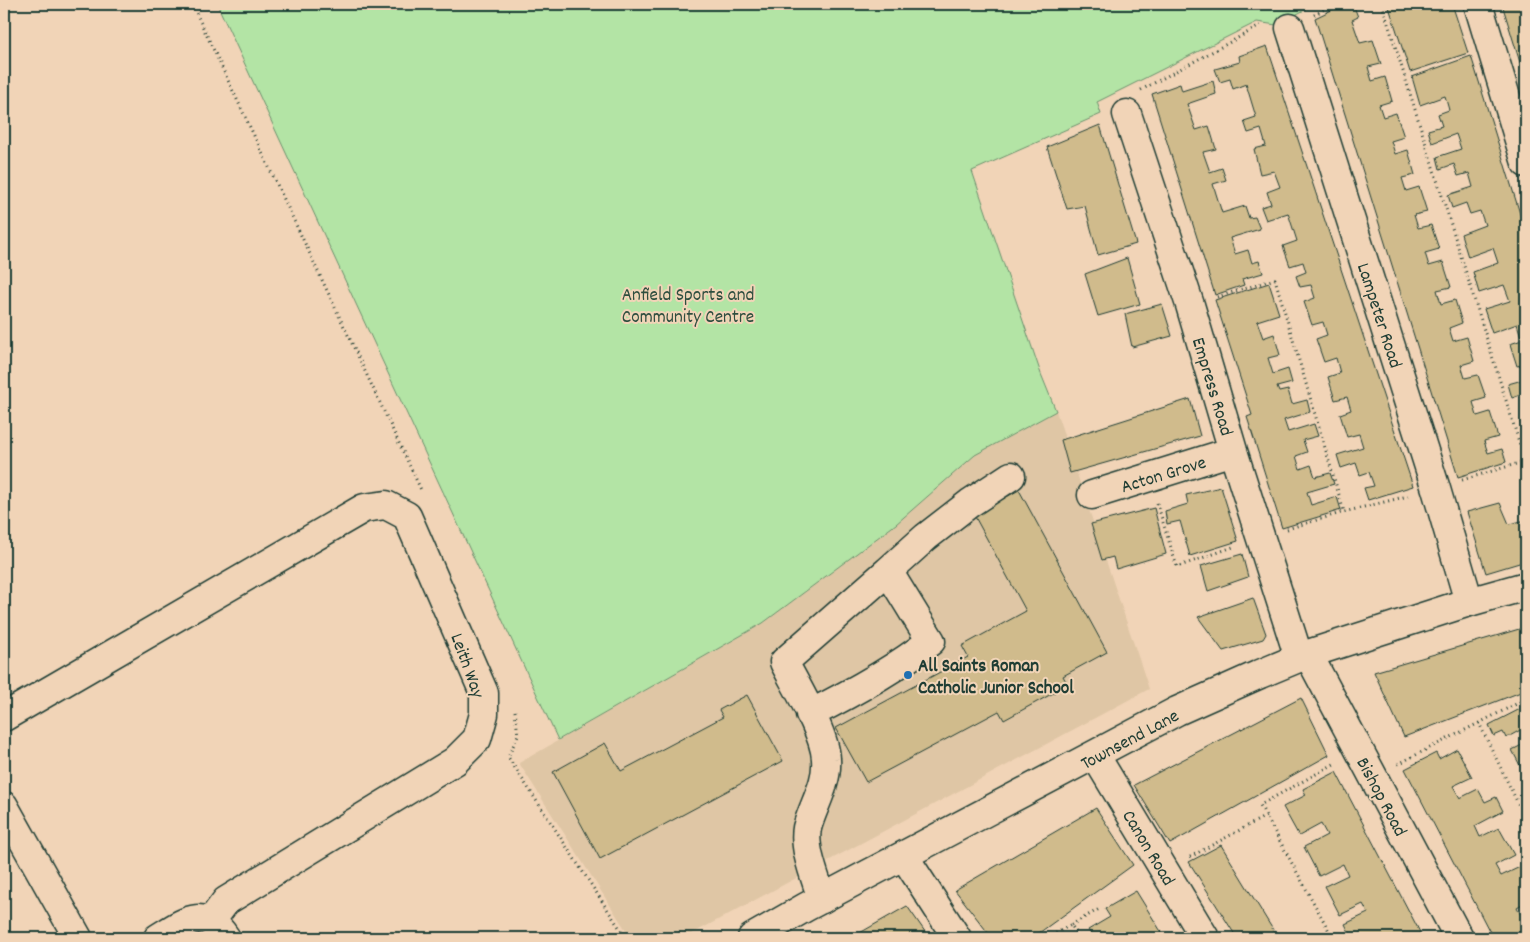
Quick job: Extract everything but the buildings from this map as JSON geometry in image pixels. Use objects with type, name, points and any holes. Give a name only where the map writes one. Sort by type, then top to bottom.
[{"type":"street","points":[[1478,4],[1526,163]]},
{"type":"street","name":"Lampeter Road","points":[[1290,28],[1436,488],[1469,602]]},
{"type":"street","name":"Empress Road","points":[[1127,114],[1190,305],[1233,451],[1304,656]]},
{"type":"street","name":"Acton Grove","points":[[1092,495],[1233,451]]},
{"type":"street","points":[[822,899],[807,849],[807,830],[826,773],[826,757],[822,738],[784,662],[926,536],[970,503],[1011,476]]},
{"type":"street","name":"Leith Way","points":[[4,717],[364,508],[386,505],[407,516],[484,693],[484,714],[477,739],[455,761],[226,901],[218,930]]},
{"type":"street","points":[[810,714],[879,677],[913,656],[931,642],[888,571]]},
{"type":"street","name":"Townsend Lane","points":[[752,938],[822,899],[1177,712],[1260,674],[1304,656],[1469,602],[1526,586]]},
{"type":"street","name":"Bishop Road","points":[[1304,656],[1373,777],[1459,938]]},
{"type":"street","name":"Canon Road","points":[[1095,755],[1205,938]]},
{"type":"street","points":[[4,806],[78,938]]},
{"type":"street","points":[[904,856],[957,938]]},
{"type":"street","points":[[158,938],[185,921],[199,919],[218,930]]},
{"type":"path","points":[[192,4],[424,497]]},
{"type":"path","points":[[1127,114],[1123,99],[1260,26],[1290,28],[1332,4]]},
{"type":"path","points":[[1149,478],[1177,567],[1262,536],[1436,488],[1526,460],[1382,4]]},
{"type":"path","points":[[1190,305],[1275,279],[1344,512]]},
{"type":"path","points":[[1373,777],[1526,699]]},
{"type":"path","points":[[514,706],[518,735],[508,756],[626,938]]},
{"type":"path","points":[[1479,723],[1526,820]]},
{"type":"path","points":[[1333,938],[1260,805],[1358,750]]},
{"type":"path","points":[[1164,871],[1266,816]]},
{"type":"path","points":[[1048,938],[1101,908]]},
{"type":"path","points":[[1071,924],[1080,938]]},
{"type":"shaded area","name":"All Saints Roman Catholic Junior School","points":[[1056,411],[1149,689],[684,938],[631,938],[519,763],[763,623],[896,524],[975,455]]},
{"type":"green space","name":"Anfield Sports and Community Centre","points":[[217,4],[1316,4],[1276,25],[1257,22],[1097,102],[1101,114],[972,171],[1041,374],[1056,411],[975,455],[896,524],[763,623],[558,740]]},
{"type":"place","name":"All Saints Roman Catholic Junior School","points":[[908,675]]}]
